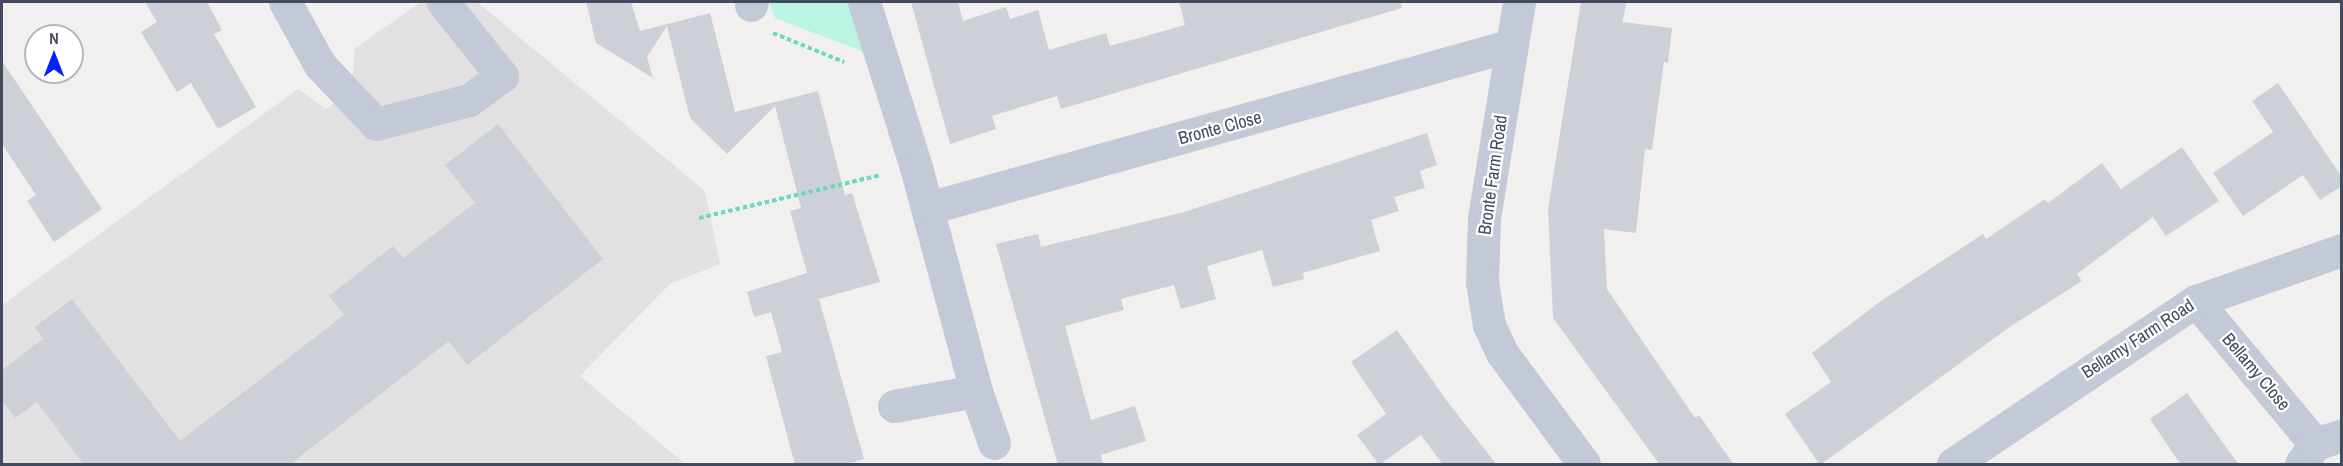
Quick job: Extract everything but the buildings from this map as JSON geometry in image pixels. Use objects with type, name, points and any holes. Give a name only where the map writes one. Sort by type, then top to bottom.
[{"type":"street","points":[[285,2],[320,65],[376,124],[469,100],[502,76],[443,2]]},
{"type":"street","points":[[864,2],[886,80],[916,167],[976,391],[994,443]]},
{"type":"street","name":"Bronte Farm Road","points":[[1519,2],[1484,218],[1482,282],[1489,326],[1502,353],[1584,465]]},
{"type":"street","name":"Bronte Close","points":[[928,208],[1512,45]]},
{"type":"street","name":"Bellamy Farm Road","points":[[1953,465],[2196,301],[2342,250]]},
{"type":"street","name":"Bellamy Close","points":[[2196,301],[2319,448]]},
{"type":"street","points":[[894,406],[976,391]]},
{"type":"path","points":[[752,3],[759,27],[886,80]]},
{"type":"path","points":[[699,218],[916,167]]},
{"type":"shaded area","points":[[421,2],[477,2],[705,191],[720,264],[670,284],[580,376],[685,464],[2,464],[2,305],[298,89],[326,109],[351,90],[355,48]]},
{"type":"green space","points":[[769,2],[850,2],[869,54],[775,18]]}]
